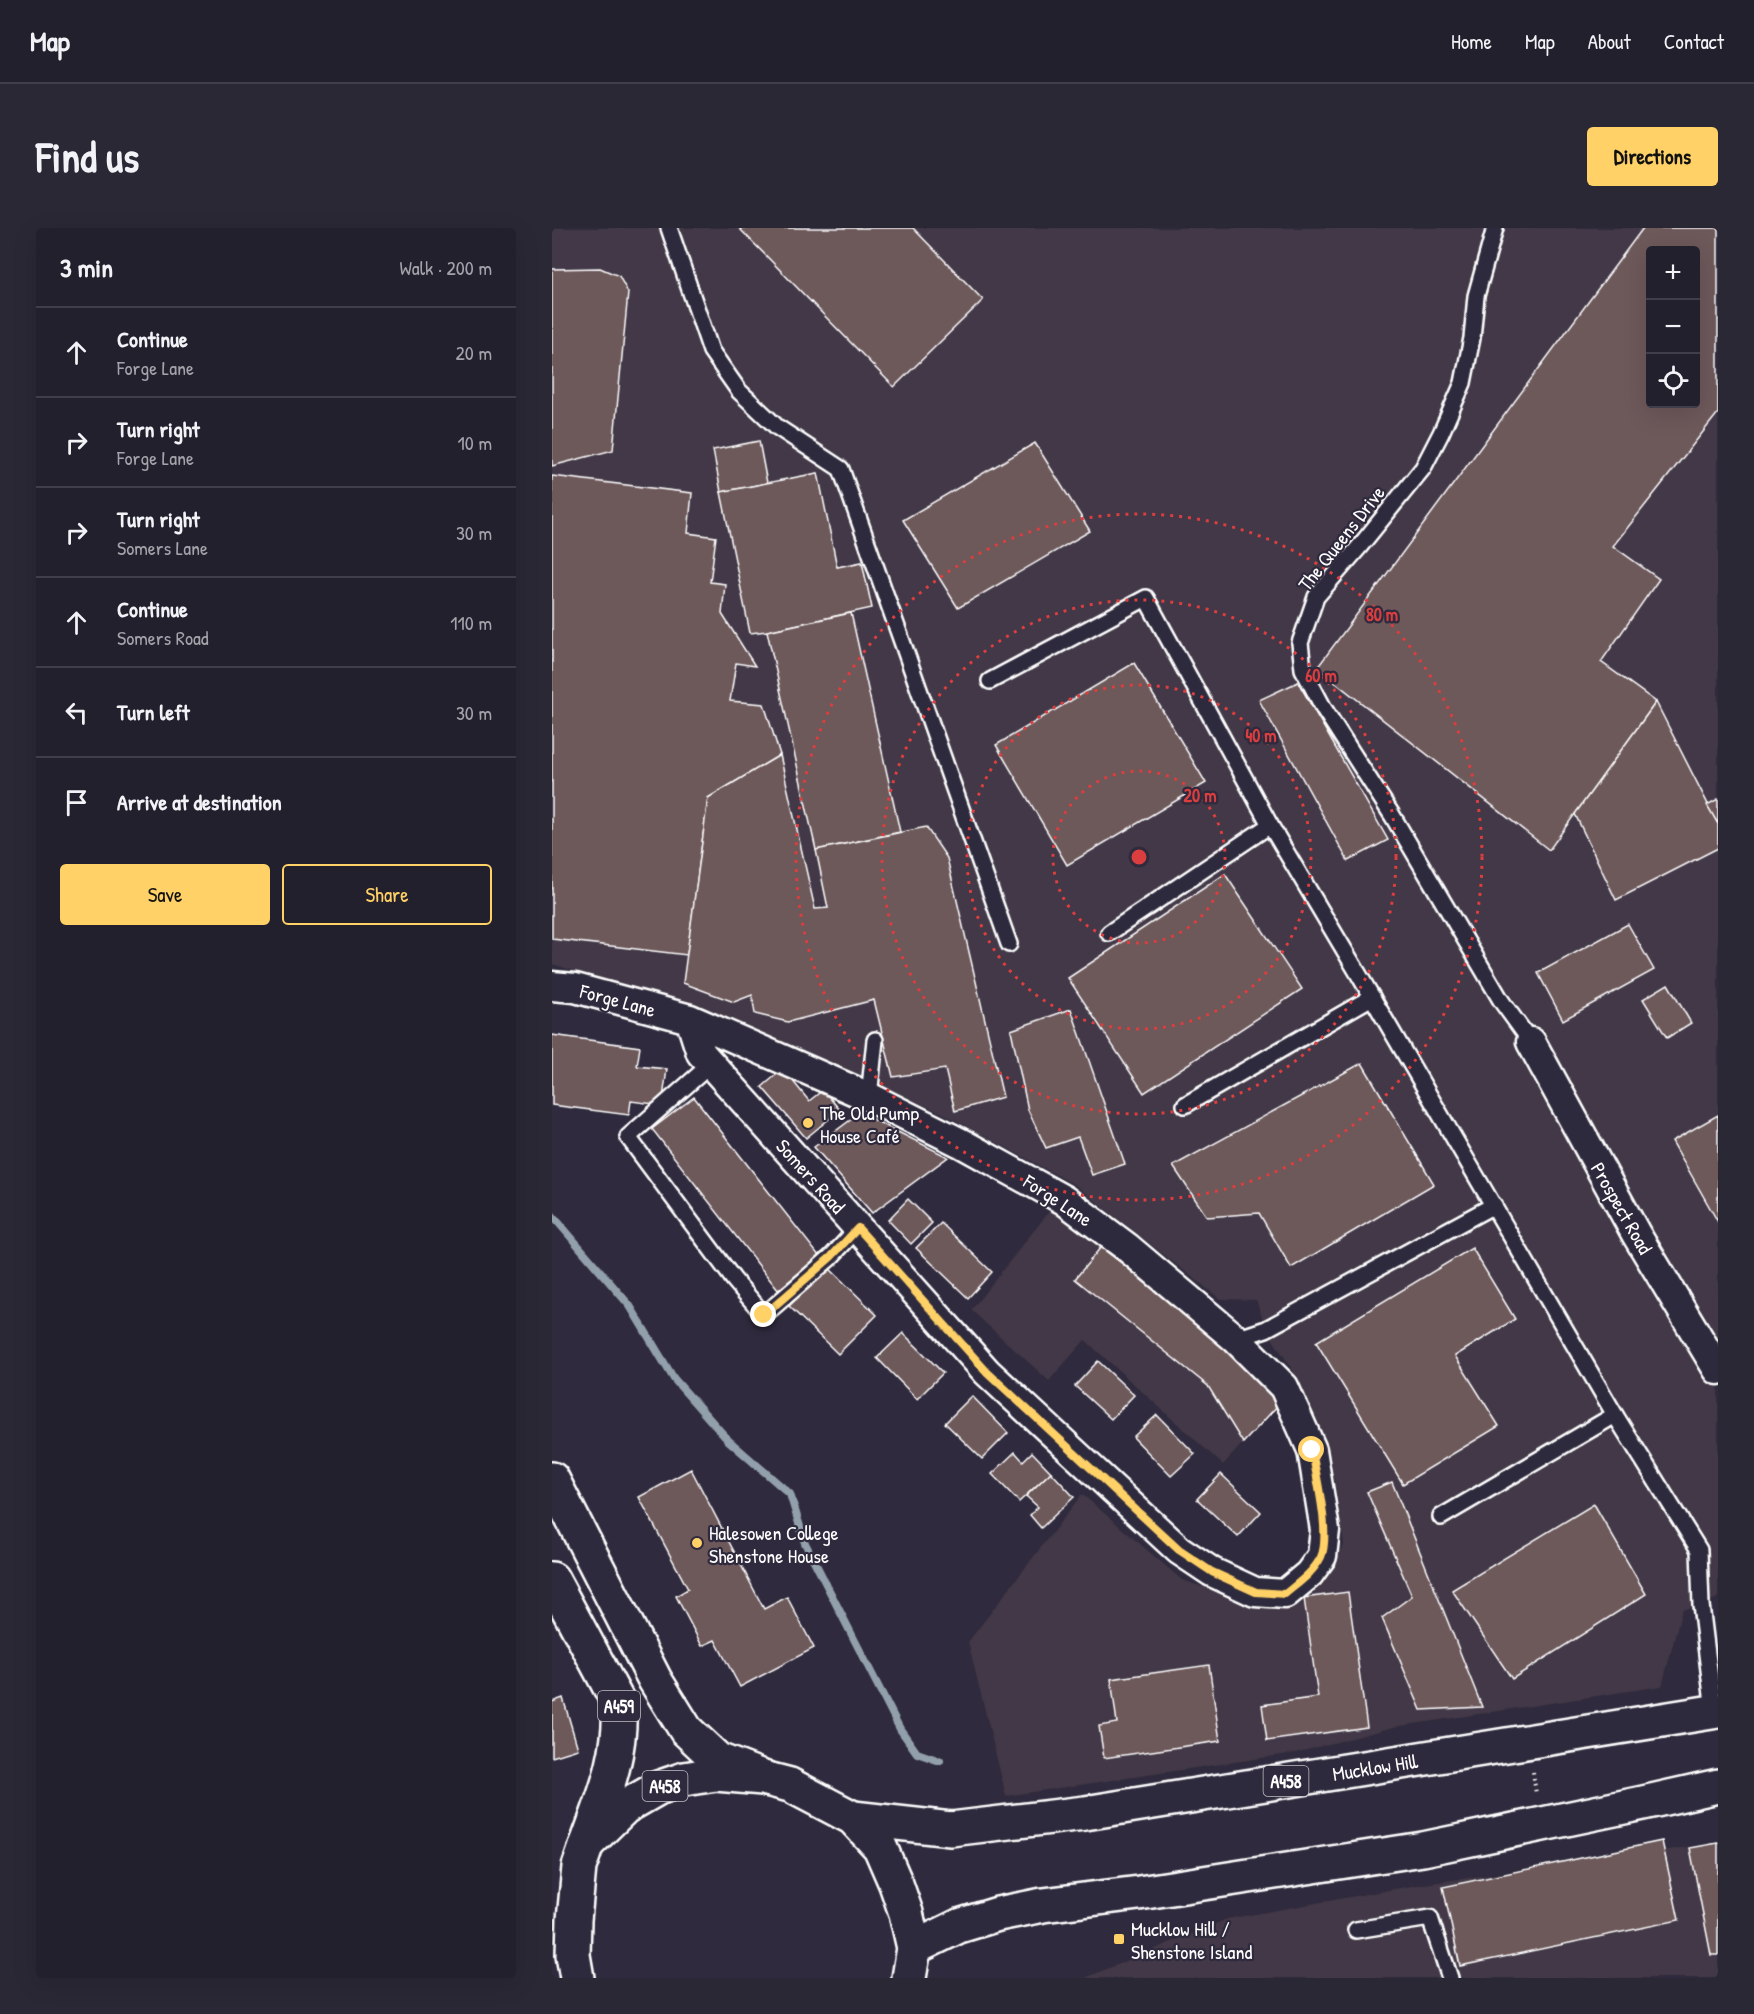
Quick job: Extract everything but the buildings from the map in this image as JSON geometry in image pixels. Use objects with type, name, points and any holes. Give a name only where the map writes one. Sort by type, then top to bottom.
[{"type":"main road","name":"A459","points":[[552,1479],[655,1680],[686,1730],[718,1760],[763,1778]]},
{"type":"main road","name":"A459","points":[[552,1579],[619,1704],[620,1727],[613,1771],[573,1864]]},
{"type":"main road","name":"Mucklow Hill","points":[[853,1818],[951,1829],[1085,1813],[1716,1711]]},
{"type":"main road","name":"A458","points":[[573,1864],[625,1807],[658,1788],[684,1779],[716,1774],[763,1778],[790,1785],[853,1818],[880,1847],[906,1913],[911,1963]]},
{"type":"main road","name":"A458","points":[[911,1963],[959,1926],[998,1914],[1043,1905],[1139,1893],[1423,1849],[1718,1786]]},
{"type":"main road","points":[[573,1864],[573,1955],[577,1978]]},
{"type":"street","name":"Forge Lane","points":[[552,986],[575,988],[690,1019],[869,1097],[963,1144],[1064,1200],[1128,1248],[1236,1339],[1284,1387],[1312,1450],[1325,1530],[1322,1556],[1309,1574],[1285,1594],[1256,1592]]},
{"type":"street","name":"Somers Road","points":[[690,1019],[701,1053],[987,1372],[1179,1550],[1212,1572],[1256,1592]]},
{"type":"street","name":"Prospect Road","points":[[1531,1042],[1636,1234],[1718,1370]]},
{"type":"lane","points":[[669,228],[711,351],[739,391],[777,427],[841,469],[1009,944]]},
{"type":"lane","name":"The Queens Drive","points":[[1495,228],[1476,297],[1472,338],[1463,383],[1442,433],[1423,468],[1316,597],[1300,644],[1303,669],[1324,709],[1392,815],[1502,1002],[1531,1042]]},
{"type":"lane","points":[[990,681],[1146,598],[1270,825],[1615,1414],[1699,1550],[1701,1605],[1716,1711]]},
{"type":"lane","points":[[1109,933],[1270,825]]},
{"type":"lane","points":[[1185,1105],[1372,997]]},
{"type":"lane","points":[[869,1097],[875,1040]]},
{"type":"lane","points":[[711,1064],[628,1137],[734,1280],[764,1315],[831,1257],[858,1228]]},
{"type":"lane","points":[[1236,1339],[1266,1329],[1494,1206]]},
{"type":"lane","points":[[1441,1517],[1615,1414]]},
{"type":"lane","points":[[1356,1930],[1430,1918],[1450,1978]]},
{"type":"path","points":[[1541,1823],[1533,1772],[1544,1770]]},
{"type":"shaded area","points":[[552,228],[1718,228],[1718,1598],[1682,1610],[1662,1686],[1394,1727],[1295,1753],[1006,1796],[968,1642],[1082,1494],[1182,1580],[1269,1609],[1301,1604],[1344,1545],[1334,1477],[1322,1435],[1292,1369],[1266,1329],[1256,1300],[1220,1299],[1075,1185],[942,1113],[706,1012],[552,964]]},
{"type":"shaded area","points":[[1051,1209],[1205,1326],[1280,1403],[1223,1465],[1085,1340],[1049,1381],[971,1310]]},
{"type":"shaded area","points":[[1718,1843],[1718,1978],[1085,1978],[1227,1919],[1417,1885]]},
{"type":"waterway","points":[[552,1215],[630,1306],[674,1379],[728,1440],[790,1494],[805,1543],[900,1729],[917,1753],[940,1761]]},
{"type":"place","name":"The Old Pump House Café","points":[[808,1123]]},
{"type":"place","name":"Halesowen College Shenstone House","points":[[697,1543]]},
{"type":"place","name":"Mucklow Hill / Shenstone Island","points":[[1119,1939]]},
{"type":"route","points":[[764,1315],[831,1257],[858,1228],[987,1372],[1179,1550],[1212,1572],[1256,1592],[1285,1594],[1309,1574],[1322,1556],[1325,1530],[1312,1450]]}]
